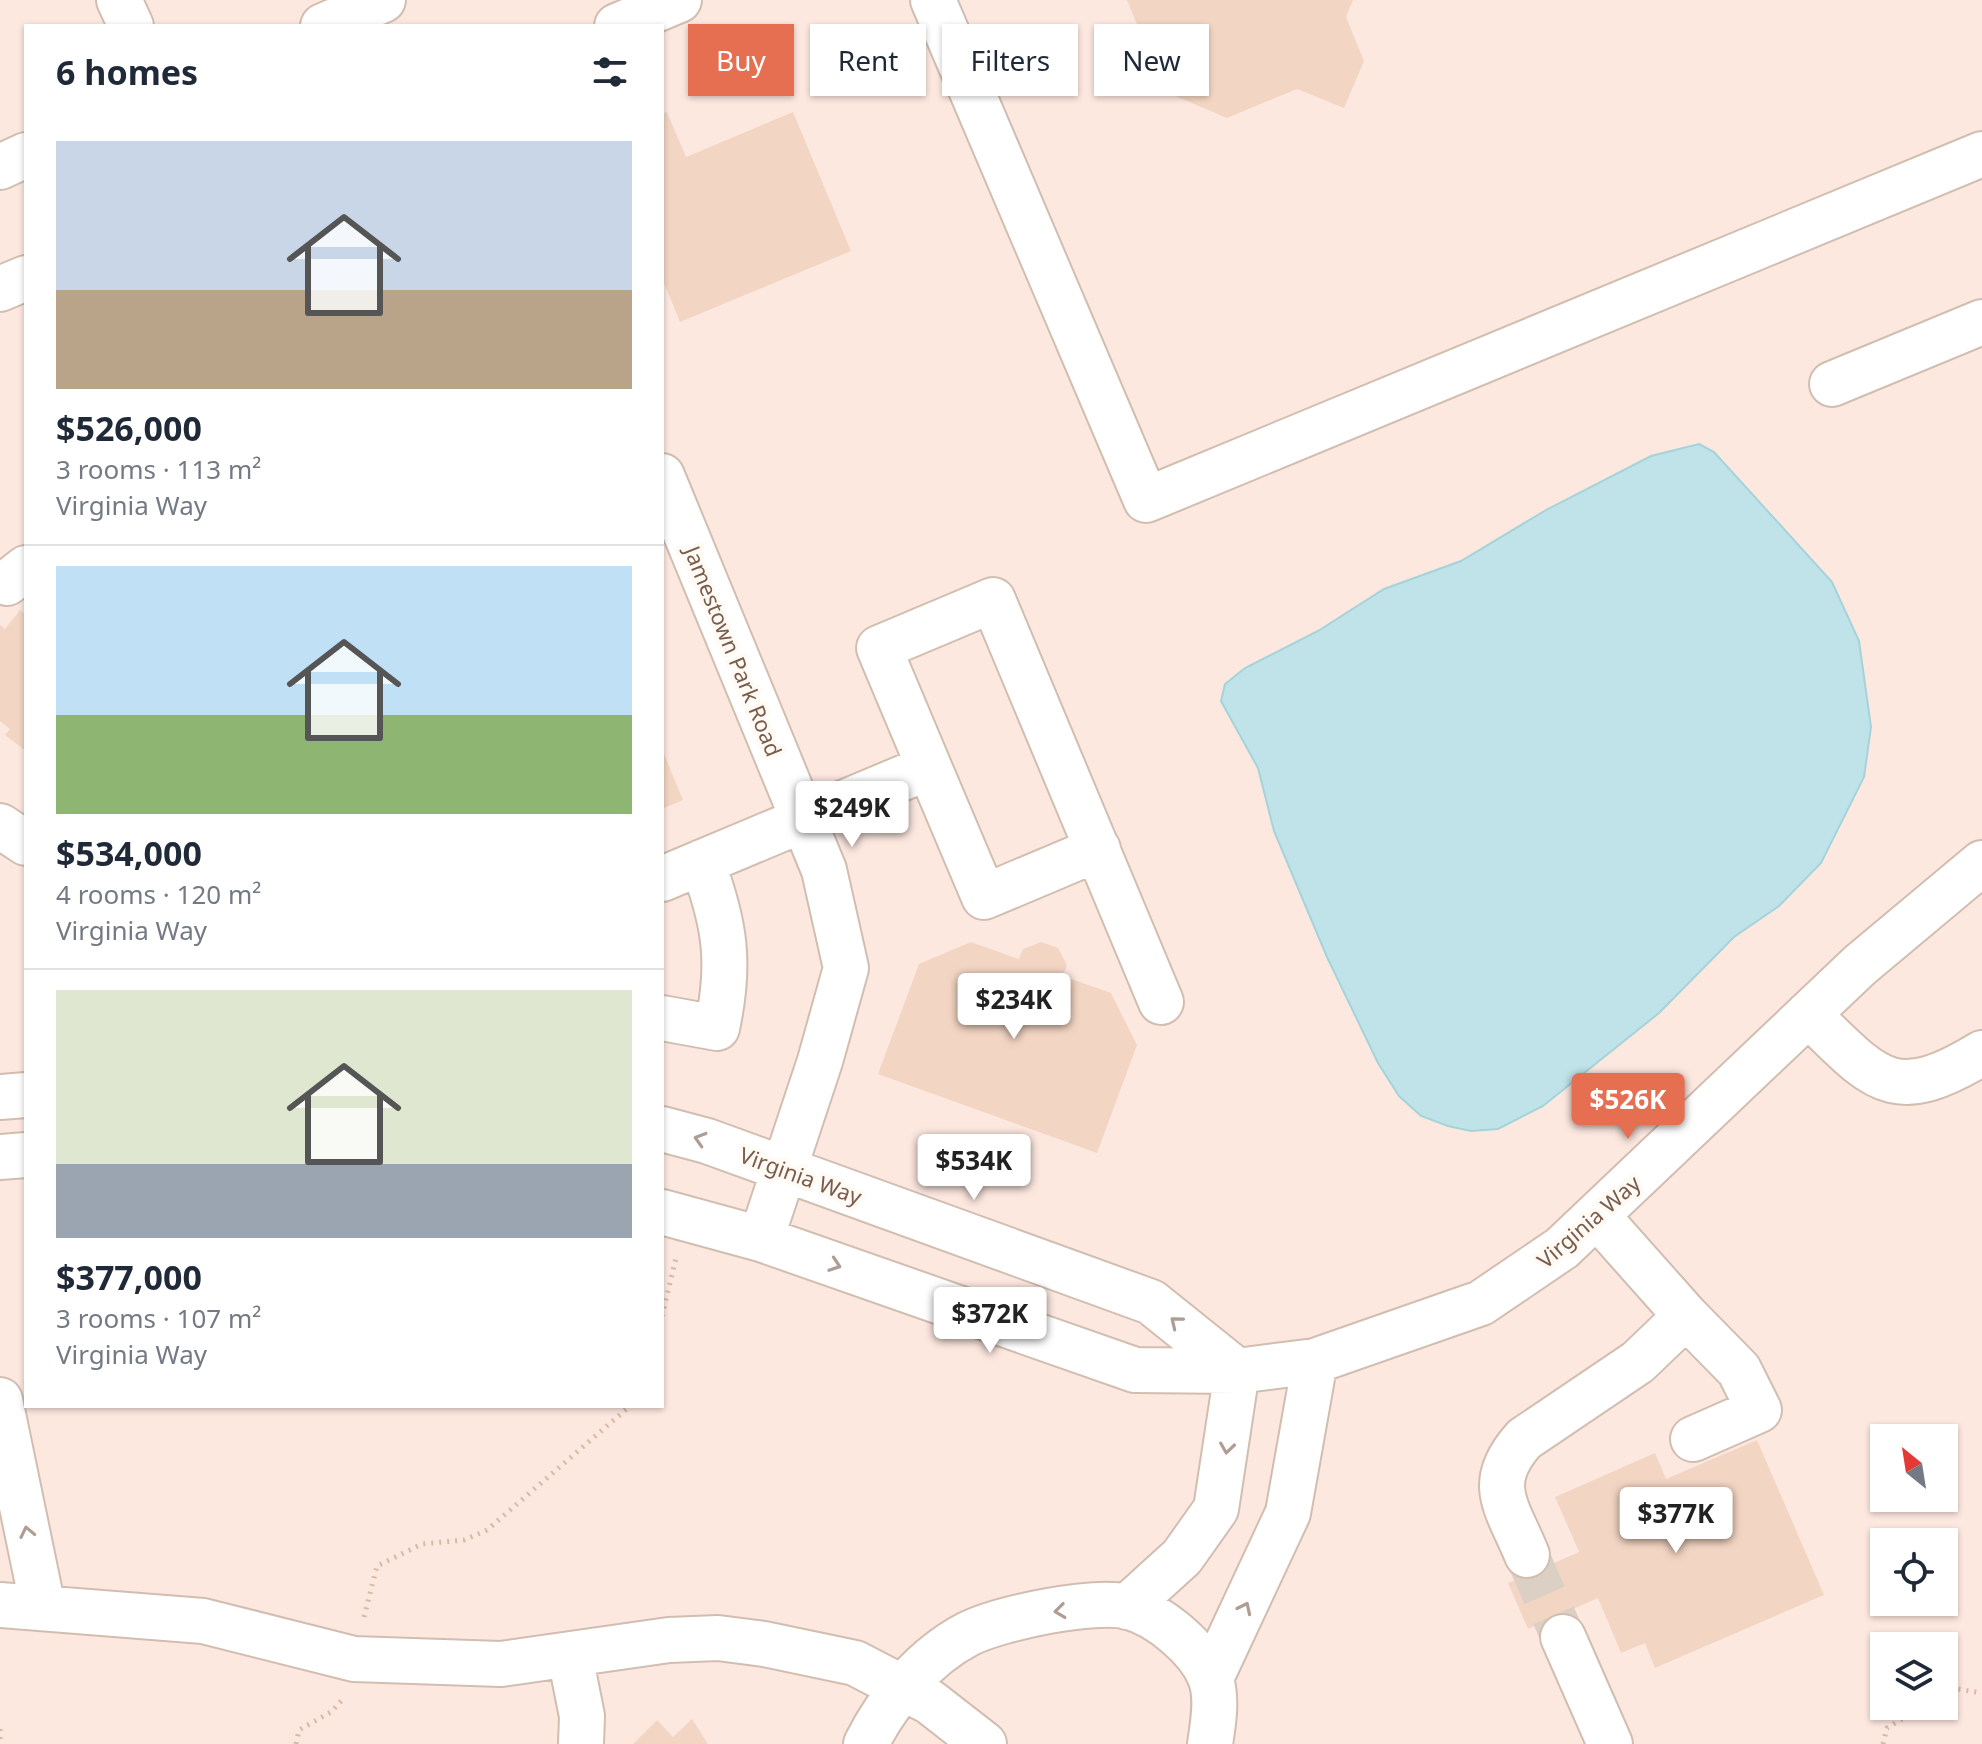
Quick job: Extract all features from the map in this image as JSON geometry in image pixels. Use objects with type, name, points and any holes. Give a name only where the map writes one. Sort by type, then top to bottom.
[{"type":"street","points":[[119,0],[130,24]]},
{"type":"street","points":[[328,24],[383,0]]},
{"type":"street","points":[[622,24],[679,0]]},
{"type":"street","points":[[933,0],[1146,500],[1982,154]]},
{"type":"street","points":[[0,167],[24,156]]},
{"type":"street","points":[[0,289],[24,279]]},
{"type":"street","points":[[1832,384],[1982,322]]},
{"type":"street","name":"Jamestown Park Road","points":[[664,481],[824,870],[846,968],[761,1239]]},
{"type":"street","points":[[1098,849],[984,897],[879,648],[993,600],[1098,849],[1161,1002]]},
{"type":"street","points":[[664,878],[929,767]]},
{"type":"street","points":[[0,826],[24,842]]},
{"type":"street","points":[[664,1018],[717,1028],[725,991],[726,950],[720,913],[702,862]]},
{"type":"street","name":"Virginia Way","points":[[664,1213],[761,1239],[1135,1370],[1237,1371],[1315,1361],[1481,1303],[1562,1248],[1912,918],[1982,863]]},
{"type":"street","points":[[1808,1014],[1855,1060],[1890,1082],[1906,1084],[1944,1075],[1982,1053]]},
{"type":"street","points":[[0,1097],[24,1095]]},
{"type":"street","name":"Virginia Way","points":[[664,1130],[784,1169],[1151,1302],[1237,1371]]},
{"type":"street","points":[[0,1157],[24,1155]]},
{"type":"street","points":[[1598,1217],[1739,1370],[1759,1410],[1693,1439]]},
{"type":"street","points":[[1527,1555],[1501,1492],[1500,1479],[1511,1454],[1524,1439],[1638,1362],[1686,1316]]},
{"type":"street","points":[[1210,1744],[1211,1678],[1288,1513],[1315,1361]]},
{"type":"street","points":[[1127,1607],[1182,1557],[1216,1509],[1237,1371]]},
{"type":"street","points":[[0,1400],[43,1608]]},
{"type":"street","points":[[0,1605],[203,1621],[354,1659],[501,1664],[669,1640],[718,1638],[809,1651],[855,1663],[904,1687],[984,1744]]},
{"type":"street","points":[[866,1744],[879,1719],[904,1687],[948,1647],[994,1623],[1057,1611],[1127,1607],[1153,1618],[1177,1635],[1211,1678]]},
{"type":"street","points":[[1563,1637],[1610,1744]]},
{"type":"street","points":[[570,1656],[582,1716],[581,1744]]},
{"type":"path","points":[[296,1744],[299,1730],[331,1712],[343,1699],[377,1566],[422,1544],[464,1540],[487,1530],[628,1408]]},
{"type":"path","points":[[1958,1689],[1982,1693]]},
{"type":"path","points":[[1883,1744],[1887,1728],[1900,1720]]},
{"type":"path","points":[[0,1729],[0,1744]]},
{"type":"shaded area","points":[[0,0],[1982,0],[1982,1744],[0,1744]]},
{"type":"water","points":[[1699,444],[1714,452],[1832,582],[1859,641],[1871,727],[1864,777],[1821,863],[1779,906],[1734,937],[1659,1013],[1543,1106],[1498,1129],[1471,1131],[1421,1116],[1399,1096],[1378,1063],[1327,957],[1274,831],[1258,768],[1221,701],[1225,684],[1245,668],[1318,631],[1384,589],[1461,561],[1546,510],[1651,456]]},
{"type":"building","points":[[1127,0],[1353,0],[1346,17],[1364,61],[1344,108],[1297,89],[1227,118],[1175,96],[1209,96],[1209,24],[1137,24]]},
{"type":"building","points":[[667,112],[686,157],[793,112],[851,251],[680,322],[664,283],[664,113]]},
{"type":"building","points":[[20,610],[24,613],[24,749],[5,735],[10,729],[0,721],[0,625],[5,629]]},
{"type":"building","points":[[664,754],[683,800],[664,808]]},
{"type":"building","points":[[971,942],[1019,959],[1023,949],[1041,942],[1058,948],[1067,965],[1063,976],[1111,993],[1137,1045],[1097,1153],[878,1074],[919,964]]},
{"type":"building","points":[[1757,1440],[1824,1595],[1655,1668],[1645,1643],[1621,1653],[1598,1598],[1528,1629],[1508,1583],[1579,1552],[1555,1497],[1655,1453],[1666,1479]]},
{"type":"building","points":[[692,1719],[708,1744],[633,1744],[657,1720],[673,1737]]},
{"type":"tunnel","points":[[1527,1555],[1563,1637]]}]
